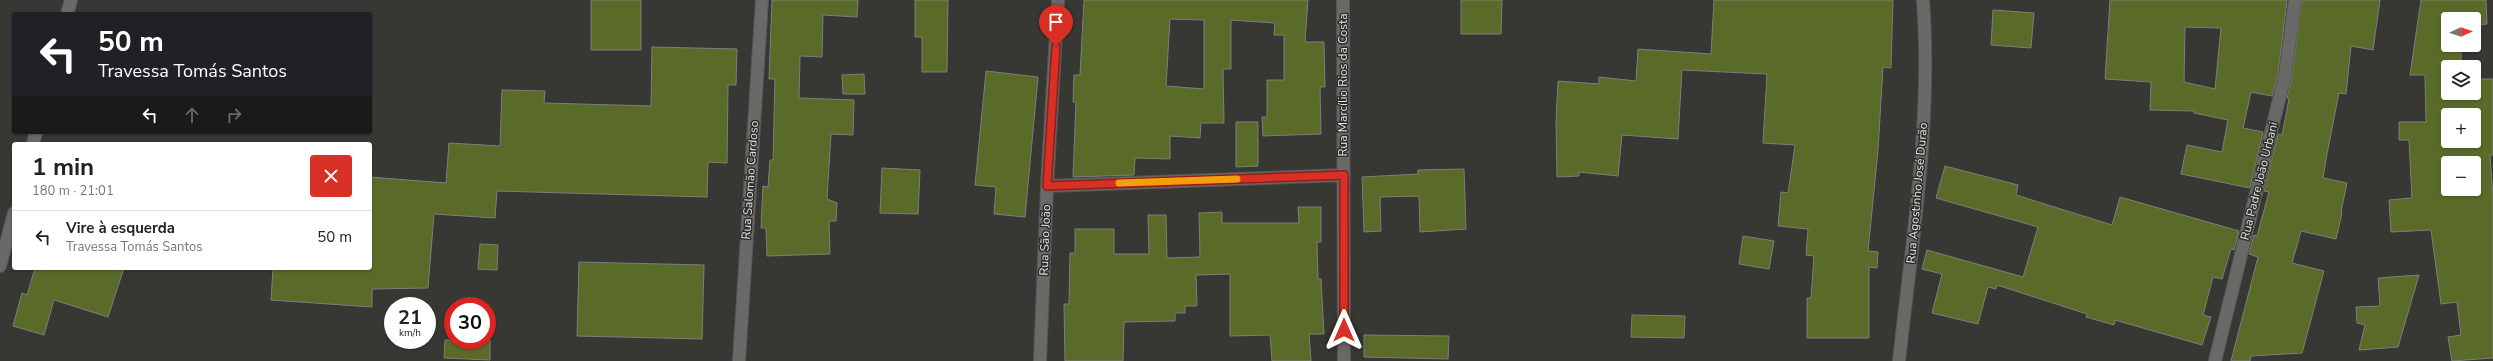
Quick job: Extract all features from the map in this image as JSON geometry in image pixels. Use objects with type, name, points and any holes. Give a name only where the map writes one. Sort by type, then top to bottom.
[{"type":"street","points":[[68,12],[71,0]]},
{"type":"street","name":"Rua Salomão Cardoso","points":[[739,361],[762,0]]},
{"type":"street","name":"Rua São João","points":[[1040,361],[1047,186],[1058,0]]},
{"type":"street","name":"Rua Marcílio Rios da Costa","points":[[1343,0],[1344,361]]},
{"type":"street","name":"Rua Agostinho José Durão","points":[[1899,361],[1922,159],[1925,88],[1923,0]]},
{"type":"street","name":"Rua Padre João Urbani","points":[[2216,361],[2285,75],[2295,0]]},
{"type":"street","points":[[1047,186],[1344,175]]},
{"type":"street","points":[[0,266],[12,221]]},
{"type":"building","points":[[591,0],[641,0],[641,50],[591,50]]},
{"type":"building","points":[[772,0],[858,0],[857,17],[823,15],[822,57],[800,56],[799,98],[854,100],[853,135],[831,134],[827,199],[837,203],[836,221],[829,221],[830,254],[767,256],[766,228],[761,228],[763,186],[768,187],[770,160],[773,160],[775,79],[769,79]]},
{"type":"building","points":[[915,0],[948,0],[947,72],[922,72],[922,37],[915,37]]},
{"type":"building","points":[[1084,0],[1308,0],[1305,42],[1324,42],[1325,87],[1320,87],[1321,134],[1263,136],[1262,117],[1267,117],[1267,80],[1284,80],[1284,35],[1274,35],[1275,23],[1231,20],[1231,69],[1223,69],[1224,123],[1201,123],[1200,138],[1170,136],[1170,159],[1135,158],[1134,175],[1073,177],[1076,102],[1073,102],[1074,75],[1080,75]],"holes":[[[1170,19],[1204,20],[1204,89],[1166,86]]]},
{"type":"building","points":[[1461,0],[1502,0],[1501,34],[1461,34]]},
{"type":"building","points":[[1714,0],[1893,0],[1891,68],[1883,67],[1878,150],[1868,251],[1878,252],[1877,268],[1869,267],[1869,338],[1807,338],[1807,298],[1811,298],[1814,256],[1806,255],[1808,229],[1778,226],[1781,192],[1788,193],[1795,145],[1763,143],[1767,74],[1682,70],[1678,139],[1622,135],[1618,176],[1579,172],[1579,176],[1557,177],[1556,121],[1558,81],[1599,84],[1599,77],[1636,81],[1638,49],[1711,54]]},
{"type":"building","points":[[2110,0],[2287,0],[2278,74],[2272,96],[2251,92],[2243,128],[2263,132],[2250,188],[2181,174],[2187,145],[2222,152],[2228,120],[2194,113],[2194,111],[2150,110],[2151,82],[2105,79]],"holes":[[[2185,27],[2221,28],[2215,89],[2184,82]]]},
{"type":"building","points":[[2302,0],[2380,0],[2373,50],[2351,46],[2346,94],[2339,93],[2327,154],[2323,178],[2347,183],[2342,213],[2336,239],[2301,231],[2292,263],[2324,271],[2302,353],[2251,356],[2250,361],[2231,361],[2258,257],[2249,254],[2254,235],[2257,236],[2269,192],[2264,191],[2278,134],[2282,135],[2289,99],[2287,98],[2292,76]]},
{"type":"building","points":[[2421,0],[2486,0],[2487,24],[2481,24],[2481,12],[2441,12],[2441,52],[2461,52],[2461,60],[2441,60],[2441,100],[2481,100],[2481,79],[2493,79],[2493,155],[2490,155],[2493,196],[2493,358],[2452,361],[2448,337],[2461,335],[2457,302],[2441,304],[2431,230],[2391,232],[2389,200],[2412,198],[2409,140],[2399,140],[2399,122],[2426,122],[2425,75],[2410,75]]},
{"type":"building","points":[[1993,10],[2034,13],[2031,48],[1991,45]]},
{"type":"building","points":[[652,47],[737,49],[736,85],[728,85],[727,163],[708,162],[707,197],[497,191],[495,218],[434,214],[428,288],[372,289],[372,307],[271,300],[273,270],[372,270],[372,177],[446,183],[449,143],[500,146],[502,90],[545,91],[544,103],[651,106]]},
{"type":"building","points":[[986,71],[1038,77],[1025,217],[994,214],[996,187],[975,185]]},
{"type":"building","points":[[864,74],[865,94],[843,94],[842,75]]},
{"type":"building","points":[[1236,122],[1258,122],[1258,166],[1236,167]]},
{"type":"building","points":[[1945,166],[2018,185],[2016,195],[2112,225],[2120,197],[2239,231],[2234,250],[2231,249],[2222,279],[2213,277],[2203,315],[2211,317],[2202,345],[2115,320],[2114,325],[2086,317],[2087,314],[1997,285],[1996,289],[1988,287],[1978,324],[1932,313],[1942,274],[1922,269],[1927,250],[2023,277],[2038,227],[1936,198]]},
{"type":"building","points":[[882,168],[920,170],[918,214],[880,213]]},
{"type":"building","points":[[1464,169],[1466,229],[1420,232],[1419,196],[1380,197],[1381,231],[1364,232],[1362,177],[1418,174],[1418,170]]},
{"type":"building","points":[[1298,207],[1321,207],[1321,242],[1317,242],[1318,279],[1321,279],[1324,334],[1309,334],[1311,361],[1272,361],[1270,335],[1230,336],[1230,274],[1196,275],[1197,306],[1185,306],[1185,313],[1175,313],[1175,321],[1124,322],[1123,361],[1065,361],[1064,304],[1069,304],[1070,253],[1075,253],[1075,229],[1114,229],[1114,254],[1149,254],[1148,215],[1166,215],[1167,258],[1200,257],[1199,213],[1222,212],[1222,223],[1299,223]]},
{"type":"building","points":[[1743,236],[1774,241],[1769,269],[1739,264]]},
{"type":"building","points":[[480,244],[498,245],[497,270],[478,269]]},
{"type":"building","points":[[579,262],[704,265],[702,339],[577,336]]},
{"type":"building","points":[[34,270],[123,270],[108,317],[54,300],[44,335],[13,326],[22,293],[27,295]]},
{"type":"building","points":[[2419,275],[2398,347],[2359,350],[2365,325],[2357,323],[2356,307],[2380,306],[2378,278]]},
{"type":"building","points":[[1632,315],[1685,316],[1684,338],[1631,337]]},
{"type":"building","points":[[1364,335],[1449,336],[1448,359],[1364,357]]},
{"type":"building","points":[[444,349],[490,349],[490,360],[444,358]]},
{"type":"slow traffic","points":[[1119,183],[1237,179]]},
{"type":"route","points":[[1056,46],[1047,186],[1344,175],[1344,330]]}]
